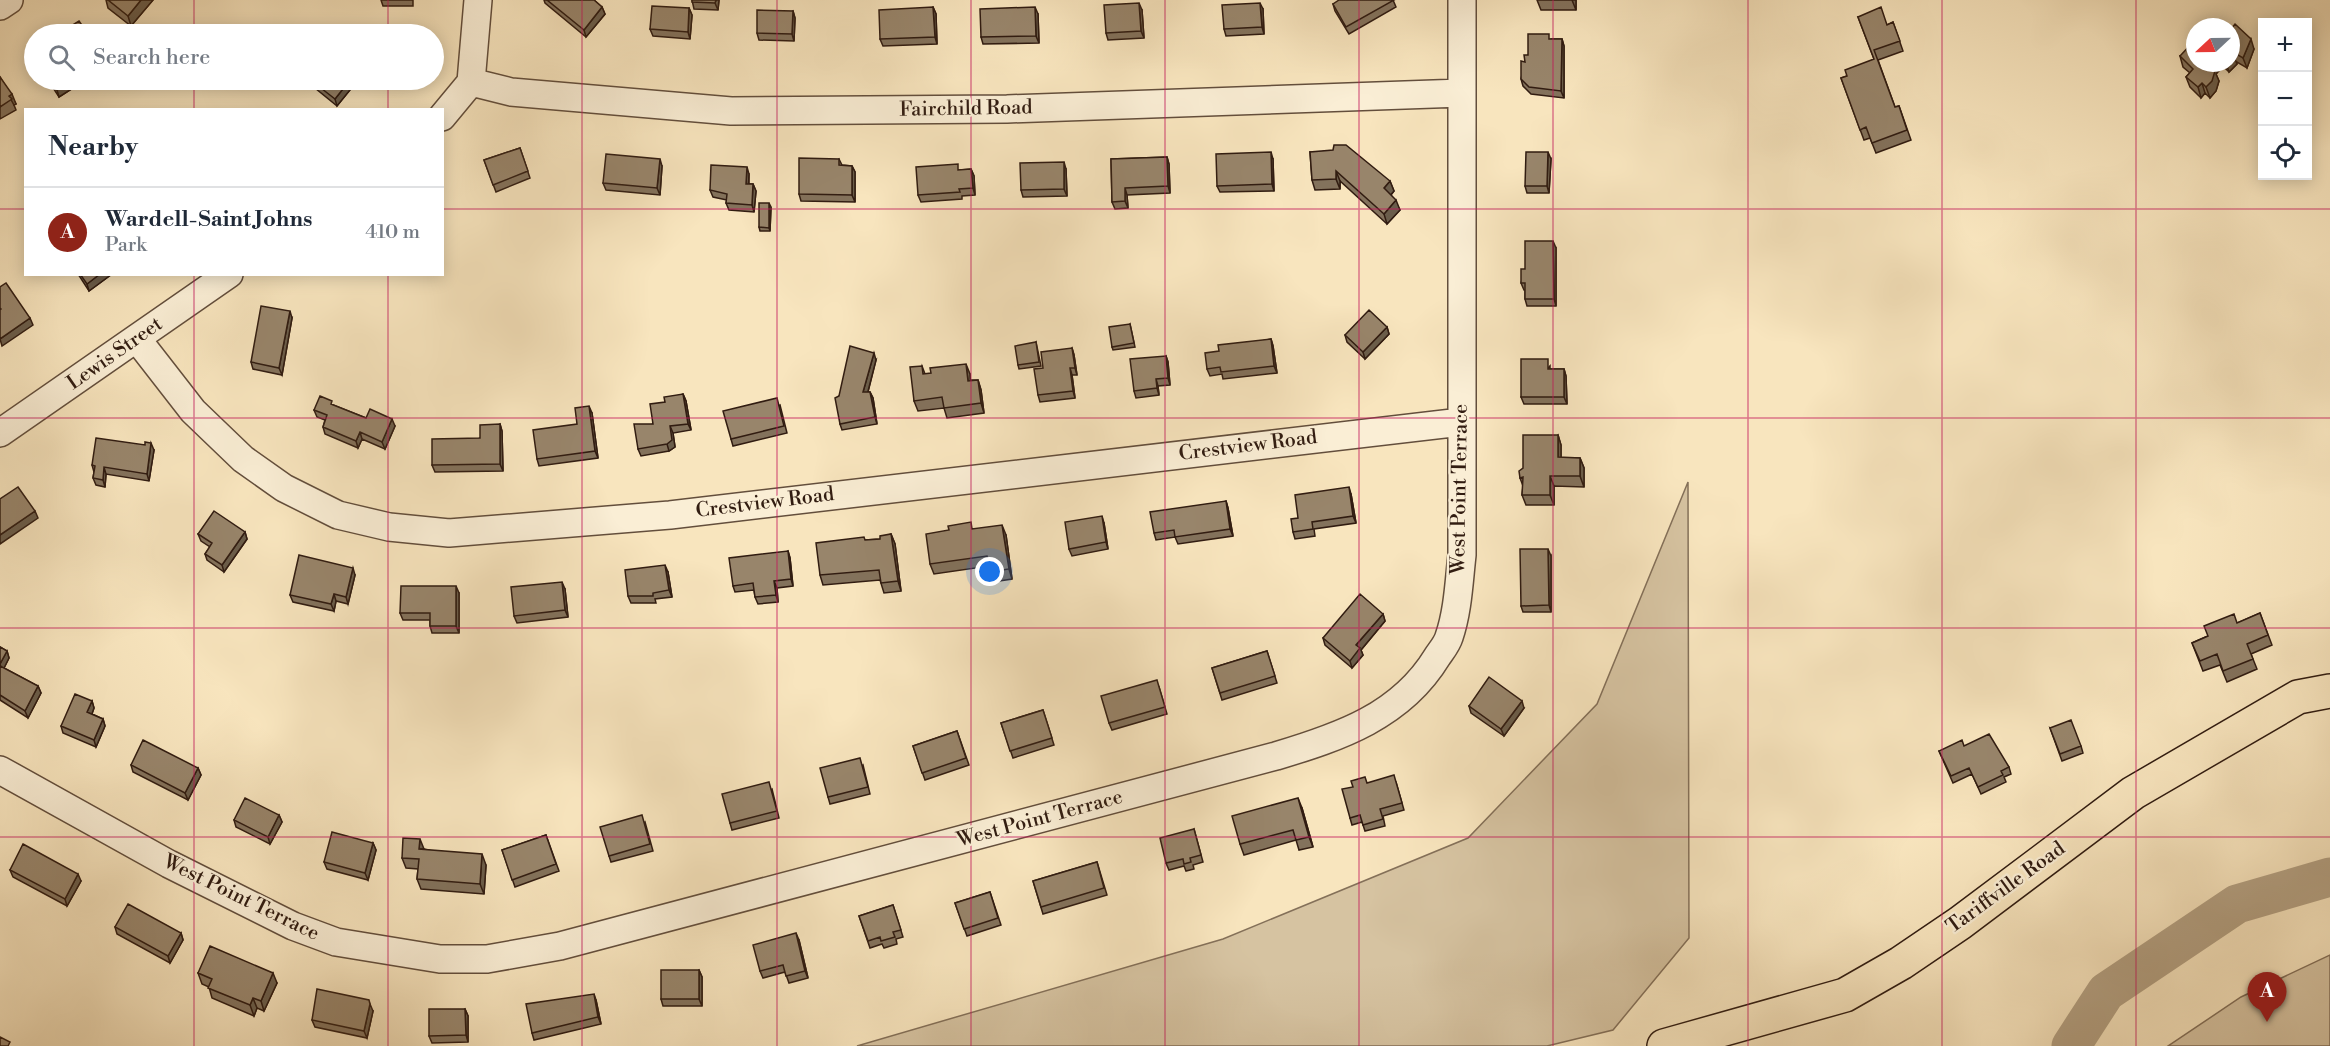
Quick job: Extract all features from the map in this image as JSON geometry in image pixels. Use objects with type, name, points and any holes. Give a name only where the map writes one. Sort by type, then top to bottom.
[{"type":"main road","name":"Tariffville Road","points":[[1664,1046],[1845,995],[1902,963],[1960,923],[2133,793],[2298,697],[2330,691]]},
{"type":"street","points":[[0,6],[9,0]]},
{"type":"street","points":[[444,115],[471,82],[478,0]]},
{"type":"street","name":"West Point Terrace","points":[[0,770],[169,864],[293,926],[336,942],[440,959],[487,959],[560,946],[1276,756],[1327,741],[1369,722],[1403,699],[1428,672],[1449,638],[1462,555],[1462,0]]},
{"type":"street","name":"Fairchild Road","points":[[471,82],[511,92],[754,111],[1007,109],[1462,93]]},
{"type":"street","name":"Lewis Street","points":[[0,433],[226,276]]},
{"type":"street","name":"Crestview Road","points":[[138,339],[193,411],[243,459],[284,488],[338,515],[389,527],[449,533],[670,515],[1461,422]]},
{"type":"shaded area","points":[[1688,482],[1689,938],[1613,1030],[1547,1046],[857,1046],[1223,939],[1468,838],[1597,704]]},
{"type":"shaded area","points":[[2330,955],[2330,1046],[2168,1046],[2241,997]]},
{"type":"building","points":[[108,0],[141,0],[128,16]]},
{"type":"building","points":[[547,0],[594,0],[602,7],[584,30]]},
{"type":"building","points":[[692,0],[716,0],[715,3],[692,2]]},
{"type":"building","points":[[1339,0],[1394,0],[1346,27],[1333,4]]},
{"type":"building","points":[[1139,3],[1141,31],[1106,33],[1104,5]]},
{"type":"building","points":[[1260,3],[1262,27],[1224,29],[1222,5]]},
{"type":"building","points":[[652,6],[689,8],[688,32],[650,29]]},
{"type":"building","points":[[933,7],[935,37],[880,39],[879,10]]},
{"type":"building","points":[[1035,7],[1036,36],[981,37],[980,9]]},
{"type":"building","points":[[1881,7],[1887,25],[1893,22],[1900,41],[1874,50],[1895,107],[1899,106],[1907,130],[1872,143],[1866,127],[1860,130],[1841,78],[1847,76],[1845,70],[1874,59],[1858,17]]},
{"type":"building","points":[[757,10],[793,11],[792,34],[757,33]]},
{"type":"building","points":[[2240,29],[2251,39],[2243,58],[2240,56]]},
{"type":"building","points":[[1528,34],[1549,34],[1549,39],[1562,39],[1561,91],[1529,87],[1521,79],[1521,61],[1525,62],[1524,55],[1528,55]]},
{"type":"building","points":[[2186,50],[2186,62],[2180,56]]},
{"type":"building","points":[[2190,72],[2215,72],[2212,81],[2206,87],[2202,83],[2198,87],[2186,77]]},
{"type":"building","points":[[0,77],[12,94],[9,96],[12,99],[0,107]]},
{"type":"building","points":[[324,90],[342,90],[335,99]]},
{"type":"building","points":[[1334,145],[1346,145],[1390,181],[1384,188],[1396,200],[1384,214],[1336,171],[1336,179],[1312,180],[1310,152],[1333,150]]},
{"type":"building","points":[[520,148],[528,171],[493,185],[484,160]]},
{"type":"building","points":[[1271,152],[1272,184],[1217,186],[1216,154]]},
{"type":"building","points":[[1526,152],[1548,152],[1547,186],[1525,186]]},
{"type":"building","points":[[606,154],[660,159],[657,188],[603,183]]},
{"type":"building","points":[[1167,157],[1168,186],[1125,188],[1125,201],[1112,202],[1111,159]]},
{"type":"building","points":[[799,158],[839,159],[839,165],[852,166],[852,195],[799,194]]},
{"type":"building","points":[[1064,162],[1064,189],[1021,190],[1020,163]]},
{"type":"building","points":[[958,164],[958,170],[971,169],[973,188],[959,189],[960,192],[918,195],[916,167]]},
{"type":"building","points":[[711,165],[747,167],[746,184],[753,184],[752,205],[726,203],[727,194],[710,190]]},
{"type":"building","points":[[759,203],[769,203],[769,228],[759,227]]},
{"type":"building","points":[[1525,241],[1553,241],[1554,299],[1525,299],[1525,283],[1521,283],[1521,269],[1525,269]]},
{"type":"building","points":[[81,276],[97,276],[87,284]]},
{"type":"building","points":[[6,283],[30,318],[0,339],[0,287]]},
{"type":"building","points":[[261,306],[290,311],[279,368],[251,362]]},
{"type":"building","points":[[1369,310],[1387,327],[1363,352],[1345,335]]},
{"type":"building","points":[[1130,324],[1134,343],[1112,347],[1109,327]]},
{"type":"building","points":[[1271,339],[1274,366],[1221,372],[1220,367],[1207,369],[1205,353],[1219,351],[1218,345]]},
{"type":"building","points":[[1036,342],[1039,362],[1018,365],[1015,346]]},
{"type":"building","points":[[850,346],[874,353],[863,392],[870,392],[875,417],[840,424],[835,398],[839,396]]},
{"type":"building","points":[[1072,348],[1075,368],[1070,368],[1073,391],[1038,395],[1034,369],[1043,368],[1041,352]]},
{"type":"building","points":[[1166,356],[1168,378],[1156,379],[1157,388],[1134,391],[1130,359]]},
{"type":"building","points":[[1521,359],[1548,359],[1548,369],[1564,369],[1564,397],[1521,397]]},
{"type":"building","points":[[966,364],[968,381],[978,380],[981,403],[944,408],[942,397],[914,401],[910,367],[922,366],[923,374],[931,373],[930,368]]},
{"type":"building","points":[[683,394],[688,424],[670,426],[672,440],[667,444],[638,449],[634,424],[653,424],[650,404],[665,402],[664,397]]},
{"type":"building","points":[[320,396],[332,401],[331,404],[366,418],[370,409],[392,419],[382,442],[360,432],[356,441],[323,427],[327,415],[314,410]]},
{"type":"building","points":[[777,398],[784,426],[731,439],[723,411]]},
{"type":"building","points":[[589,406],[595,451],[537,459],[533,430],[577,424],[575,408]]},
{"type":"building","points":[[500,424],[500,464],[432,465],[432,439],[480,438],[480,425]]},
{"type":"building","points":[[1523,435],[1558,435],[1558,457],[1580,458],[1580,476],[1550,476],[1550,495],[1522,495],[1523,477],[1520,478],[1519,471],[1523,468]]},
{"type":"building","points":[[96,438],[145,445],[145,442],[151,443],[147,474],[104,467],[103,480],[93,478],[95,466],[92,465]]},
{"type":"building","points":[[18,487],[35,511],[0,535],[0,499]]},
{"type":"building","points":[[1349,487],[1353,516],[1312,522],[1313,529],[1293,532],[1291,519],[1298,518],[1295,495]]},
{"type":"building","points":[[1226,501],[1230,529],[1175,537],[1174,530],[1154,533],[1150,512]]},
{"type":"building","points":[[214,511],[245,532],[222,565],[205,554],[212,543],[198,534]]},
{"type":"building","points":[[1102,516],[1106,542],[1069,549],[1065,522]]},
{"type":"building","points":[[971,522],[972,529],[1002,525],[1009,569],[990,572],[987,556],[930,564],[926,534],[949,530],[948,526]]},
{"type":"building","points":[[891,534],[898,581],[881,583],[879,570],[820,575],[816,543],[864,537],[865,540],[880,539],[880,536]]},
{"type":"building","points":[[1520,549],[1548,549],[1549,605],[1521,606]]},
{"type":"building","points":[[788,551],[791,579],[774,581],[776,595],[755,597],[753,583],[733,586],[729,558]]},
{"type":"building","points":[[299,555],[353,568],[346,597],[334,594],[331,604],[290,595]]},
{"type":"building","points":[[665,565],[669,590],[653,593],[653,596],[628,596],[625,570]]},
{"type":"building","points":[[562,582],[565,610],[514,616],[511,587]]},
{"type":"building","points":[[401,586],[456,586],[456,626],[430,626],[430,613],[400,613]]},
{"type":"building","points":[[1360,594],[1383,614],[1356,645],[1360,648],[1350,661],[1323,638]]},
{"type":"building","points":[[2260,613],[2268,635],[2247,644],[2253,659],[2223,671],[2217,654],[2200,661],[2192,643],[2208,636],[2204,626],[2234,614],[2237,623]]},
{"type":"building","points":[[0,647],[7,651],[0,664]]},
{"type":"building","points":[[1267,651],[1275,676],[1220,693],[1212,668]]},
{"type":"building","points":[[0,666],[38,686],[25,711],[0,695]]},
{"type":"building","points":[[1489,677],[1522,701],[1501,729],[1469,706]]},
{"type":"building","points":[[1157,680],[1165,707],[1109,723],[1101,696]]},
{"type":"building","points":[[75,694],[92,701],[87,712],[103,719],[94,740],[61,726]]},
{"type":"building","points":[[1043,710],[1052,738],[1010,751],[1001,723]]},
{"type":"building","points":[[2071,720],[2081,746],[2060,754],[2050,728]]},
{"type":"building","points":[[957,731],[966,758],[922,773],[913,746]]},
{"type":"building","points":[[1989,734],[2009,767],[2001,771],[2003,775],[1978,787],[1969,768],[1951,776],[1939,751],[1962,740],[1964,746]]},
{"type":"building","points":[[143,740],[198,768],[185,793],[131,765]]},
{"type":"building","points":[[860,758],[868,787],[828,797],[820,768]]},
{"type":"building","points":[[1394,775],[1402,803],[1380,809],[1383,819],[1363,825],[1360,815],[1350,818],[1342,789],[1353,787],[1351,781],[1365,777],[1367,783]]},
{"type":"building","points":[[769,782],[777,811],[730,823],[722,794]]},
{"type":"building","points":[[245,798],[279,815],[268,837],[234,820]]},
{"type":"building","points":[[1298,798],[1309,837],[1296,840],[1293,830],[1240,844],[1232,816]]},
{"type":"building","points":[[642,815],[650,844],[609,856],[600,827]]},
{"type":"building","points":[[1194,829],[1201,855],[1190,858],[1191,862],[1184,864],[1183,859],[1166,863],[1160,838]]},
{"type":"building","points":[[332,832],[373,843],[365,873],[324,862]]},
{"type":"building","points":[[546,835],[556,864],[512,880],[502,850]]},
{"type":"building","points":[[403,838],[420,839],[419,849],[482,854],[480,884],[417,879],[419,859],[402,858]]},
{"type":"building","points":[[23,844],[78,874],[65,899],[10,870]]},
{"type":"building","points":[[1097,862],[1104,888],[1041,907],[1033,881]]},
{"type":"building","points":[[990,892],[998,918],[964,929],[955,903]]},
{"type":"building","points":[[128,904],[181,933],[168,956],[115,927]]},
{"type":"building","points":[[893,905],[901,930],[893,932],[895,937],[881,941],[880,937],[868,941],[859,916]]},
{"type":"building","points":[[796,933],[805,971],[786,976],[783,965],[760,971],[753,945]]},
{"type":"building","points":[[210,946],[273,973],[261,1001],[253,998],[250,1005],[208,988],[212,979],[198,973]]},
{"type":"building","points":[[661,970],[699,970],[699,999],[661,999]]},
{"type":"building","points":[[317,989],[369,1000],[364,1031],[312,1020]]},
{"type":"building","points":[[594,994],[598,1017],[532,1033],[526,1004]]},
{"type":"building","points":[[429,1009],[465,1009],[466,1035],[429,1036]]},
{"type":"building","points":[[0,1037],[10,1042],[8,1046],[0,1046]]},
{"type":"waterway","points":[[2071,1046],[2106,992],[2237,904],[2330,877]]},
{"type":"place","name":"Wardell-Saint Johns","points":[[2267,1022]]}]
